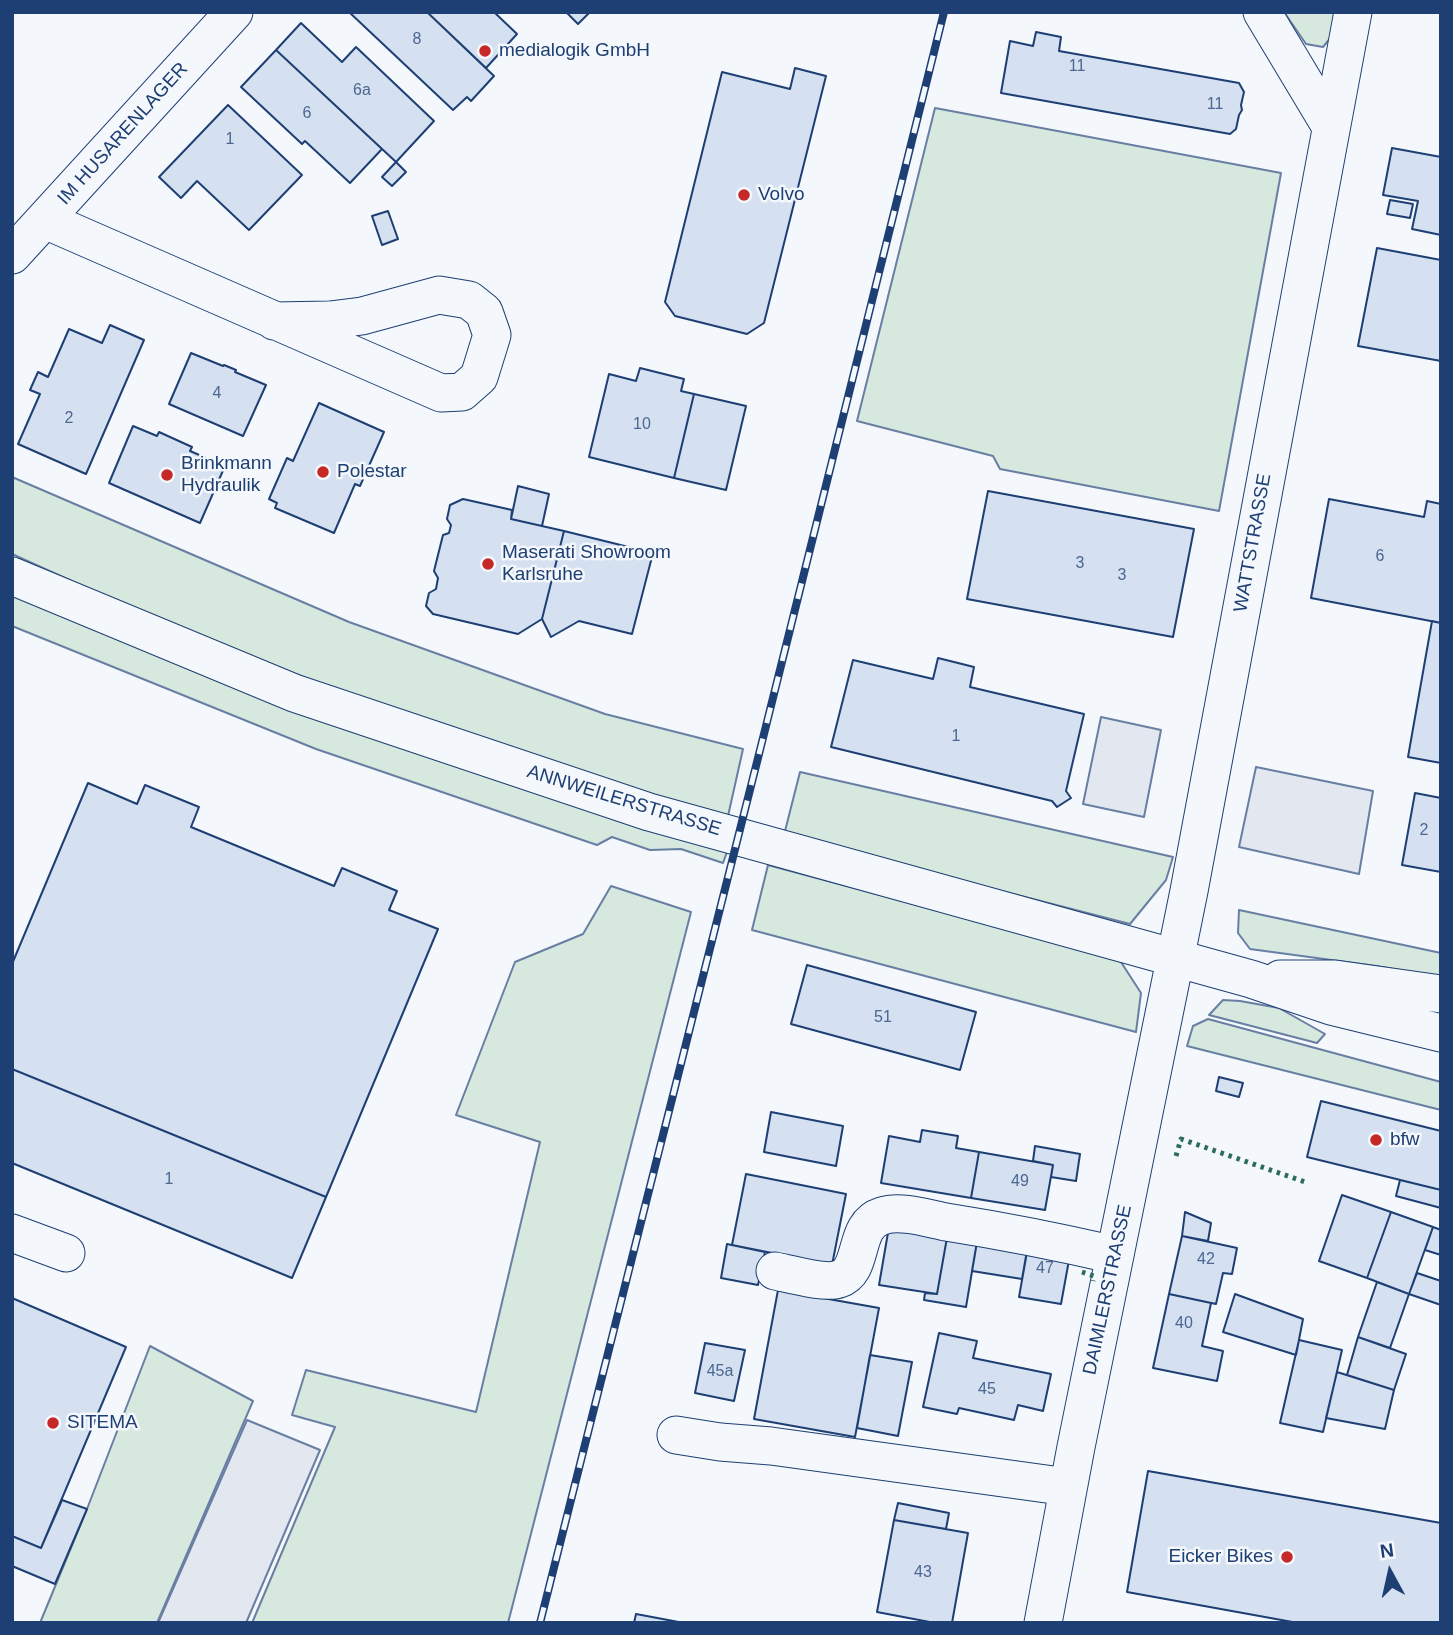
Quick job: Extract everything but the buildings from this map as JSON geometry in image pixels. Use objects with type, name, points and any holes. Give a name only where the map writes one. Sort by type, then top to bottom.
[{"type":"street","name":"IM HUSARENLAGER","points":[[12,255],[234,12]]},
{"type":"street","points":[[1262,12],[1331,127]]},
{"type":"street","name":"WATTSTRASSE","points":[[1175,958],[1353,12]]},
{"type":"street","points":[[45,220],[274,321],[441,393],[461,392],[479,377],[492,335],[484,312],[472,302],[439,295],[362,316],[330,320],[274,321]]},
{"type":"street","name":"ANNWEILERSTRASSE","points":[[12,576],[294,692],[649,812],[1251,979],[1331,1006],[1441,1033]]},
{"type":"street","name":"DAIMLERSTRASSE","points":[[1043,1623],[1175,958]]},
{"type":"street","name":"ANNWEILERSTRASSE","points":[[1251,979],[1335,979],[1441,994]]},
{"type":"street","points":[[775,1271],[818,1279],[839,1279],[848,1275],[866,1226],[884,1215],[904,1214],[1043,1238],[1115,1255]]},
{"type":"street","points":[[12,1233],[66,1253]]},
{"type":"street","points":[[677,1434],[720,1442],[771,1446],[1068,1487]]},
{"type":"shaded area","points":[[1284,12],[1336,12],[1332,36],[1323,47],[1306,44]]},
{"type":"shaded area","points":[[935,108],[1281,173],[1219,511],[1000,469],[993,456],[857,421]]},
{"type":"shaded area","points":[[12,477],[349,622],[605,714],[743,749],[728,816],[559,767],[419,722],[162,622],[12,554]]},
{"type":"shaded area","points":[[12,589],[727,852],[723,863],[681,849],[650,850],[612,837],[597,845],[316,749],[12,626]]},
{"type":"shaded area","points":[[1101,717],[1161,730],[1144,817],[1083,804]]},
{"type":"shaded area","points":[[1256,767],[1373,791],[1359,874],[1239,847]]},
{"type":"shaded area","points":[[800,772],[1173,857],[1166,880],[1130,924],[784,835]]},
{"type":"shaded area","points":[[768,865],[1119,959],[1141,993],[1136,1032],[752,930]]},
{"type":"shaded area","points":[[611,886],[691,912],[508,1623],[252,1623],[335,1427],[292,1415],[306,1370],[476,1412],[540,1142],[456,1115],[515,962],[583,934]]},
{"type":"shaded area","points":[[1239,910],[1441,953],[1441,977],[1250,949],[1238,933]]},
{"type":"shaded area","points":[[1223,1000],[1279,1008],[1325,1034],[1317,1043],[1209,1015]]},
{"type":"shaded area","points":[[1208,1019],[1441,1082],[1441,1110],[1187,1046],[1193,1026]]},
{"type":"shaded area","points":[[150,1346],[253,1401],[157,1623],[40,1623],[87,1509]]},
{"type":"shaded area","points":[[247,1420],[320,1450],[246,1623],[158,1623]]},
{"type":"railway","points":[[540,1623],[944,12]]},
{"type":"hedge","points":[[1176,1156],[1181,1139],[1308,1183]]},
{"type":"hedge","points":[[1082,1272],[1094,1276],[1093,1281]]},
{"type":"place","name":"medialogik GmbH","points":[[485,51]]},
{"type":"place","name":"Volvo","points":[[744,195]]},
{"type":"place","name":"Polestar","points":[[323,472]]},
{"type":"place","name":"Brinkmann Hydraulik","points":[[167,475]]},
{"type":"place","name":"Maserati Showroom Karlsruhe","points":[[488,564]]},
{"type":"place","name":"bfw","points":[[1376,1140]]},
{"type":"place","name":"SITEMA","points":[[53,1423]]},
{"type":"place","name":"Eicker Bikes","points":[[1287,1557]]}]
